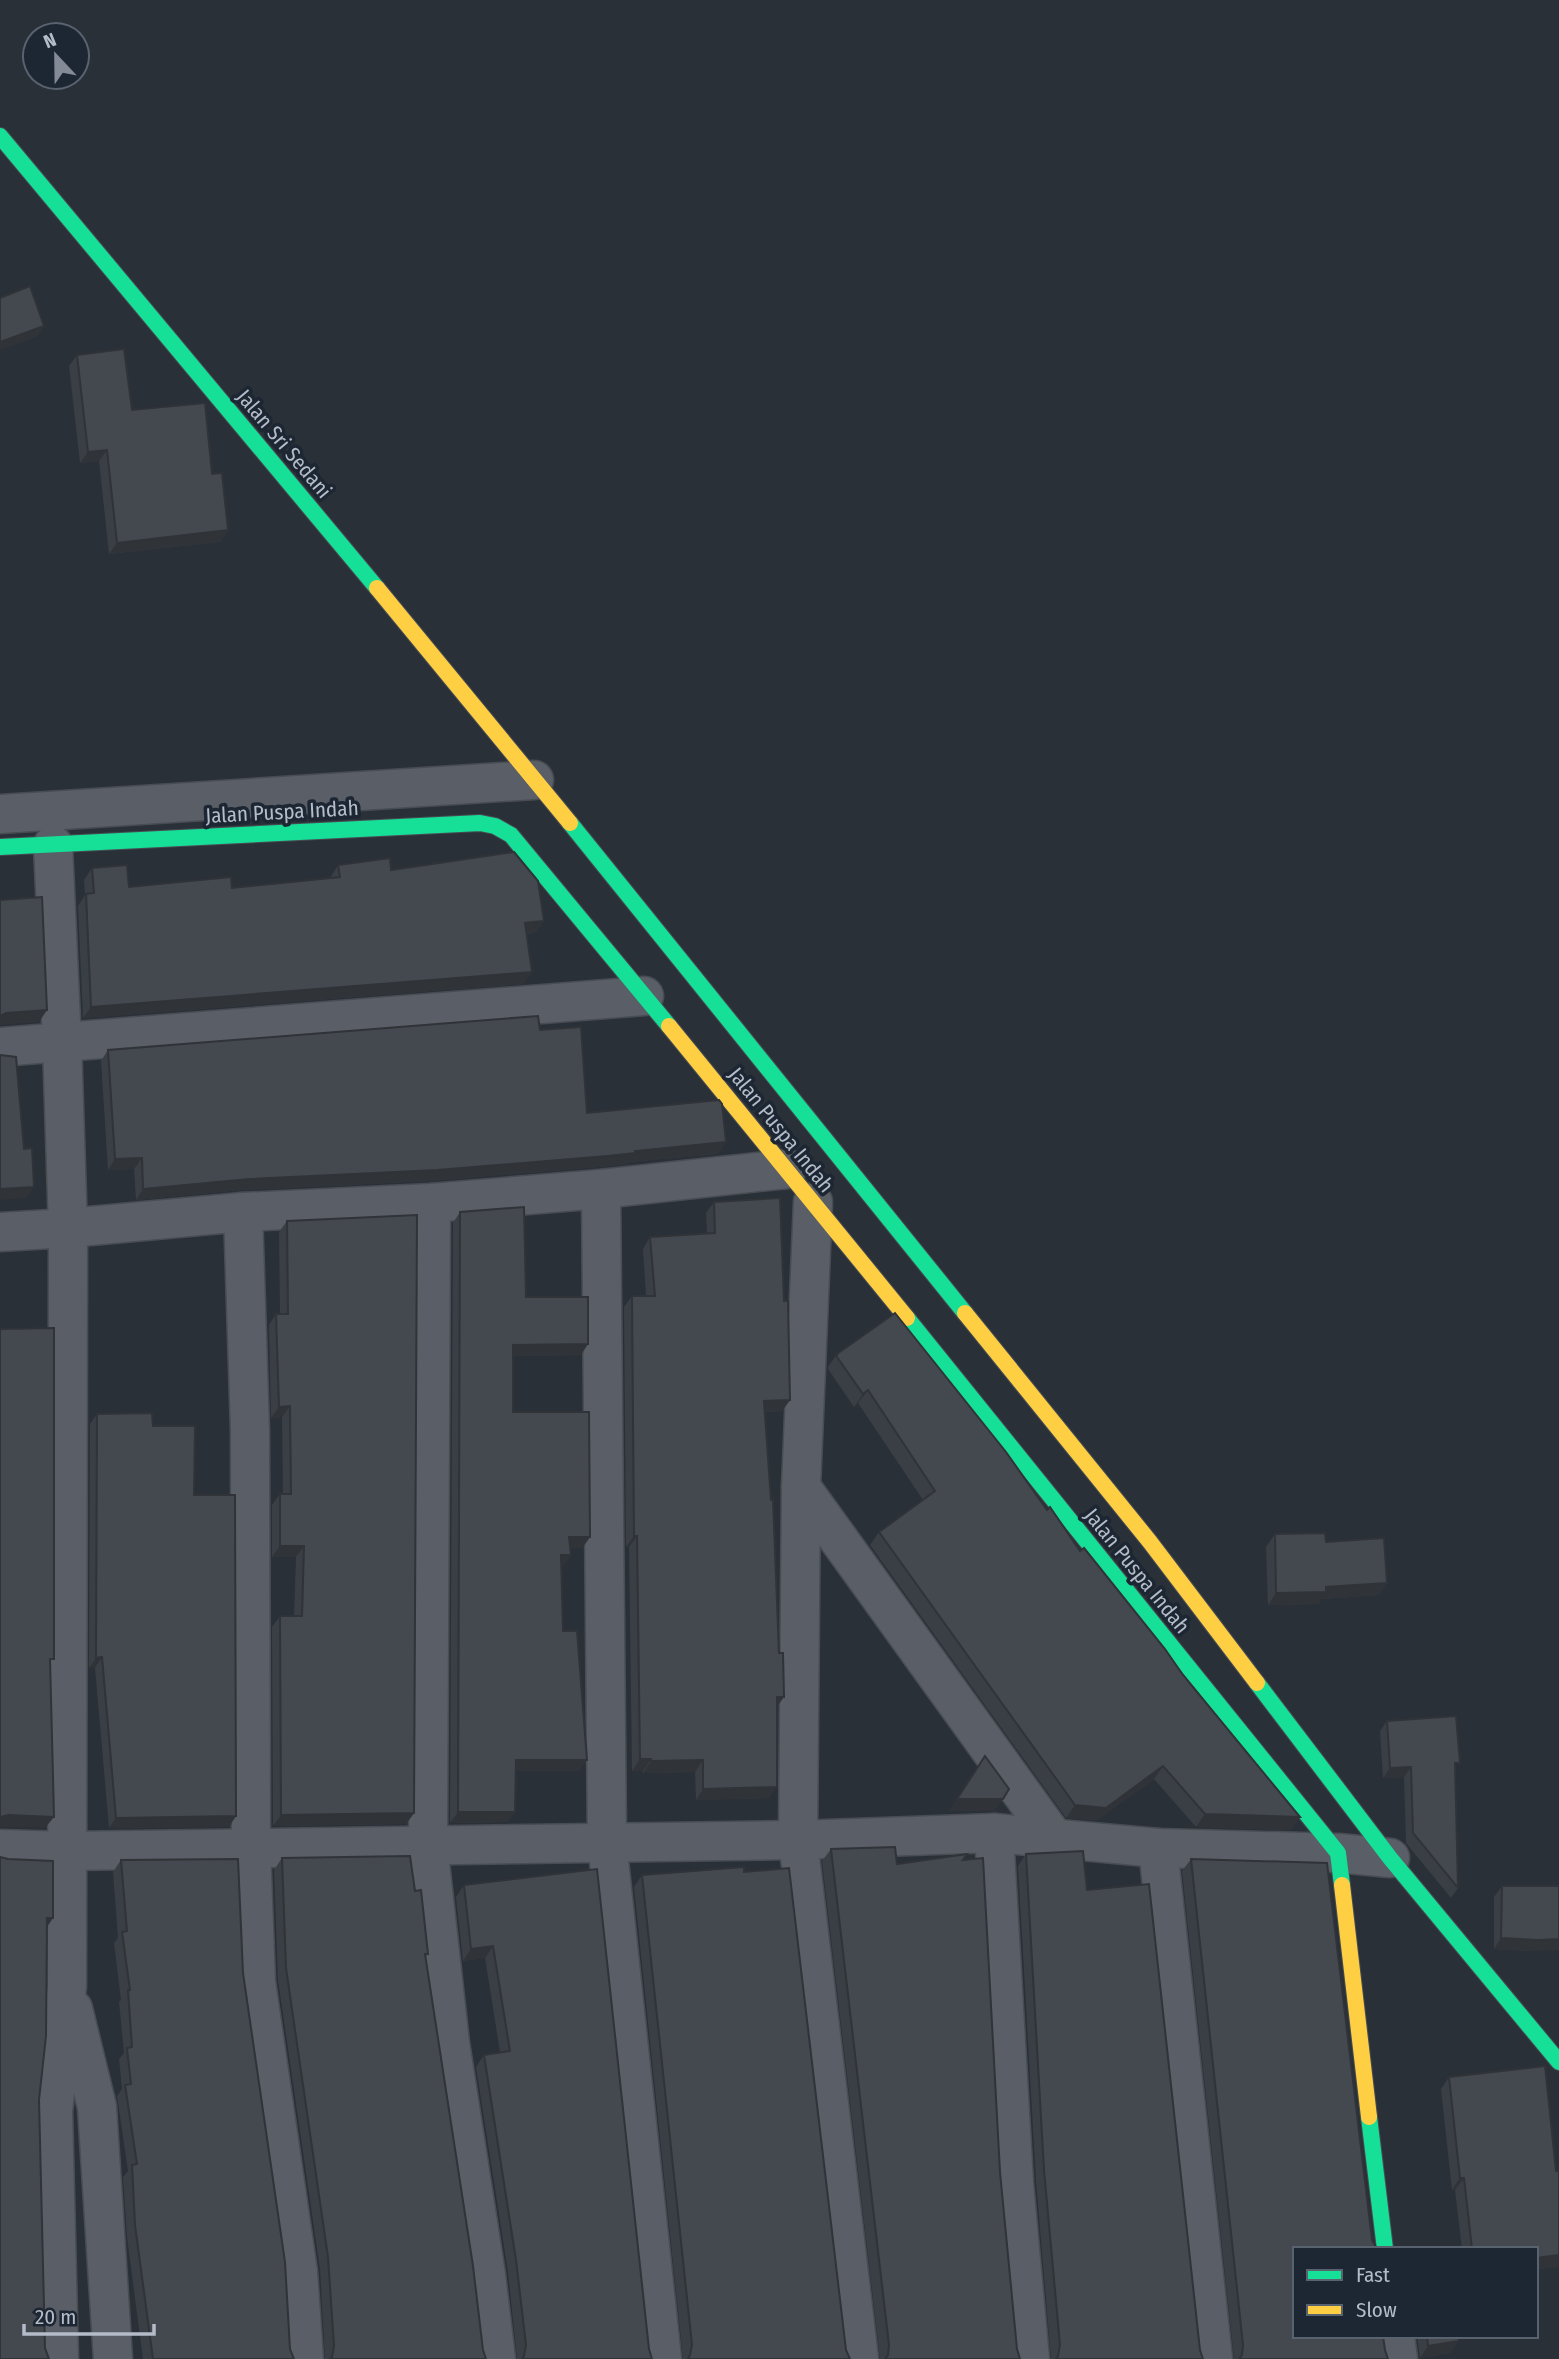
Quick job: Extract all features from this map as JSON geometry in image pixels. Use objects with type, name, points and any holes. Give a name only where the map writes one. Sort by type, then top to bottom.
[{"type":"street","name":"Jalan Sri Sedani","points":[[1,138],[461,688],[1150,1542],[1390,1858],[1559,2062]]},
{"type":"street","points":[[0,814],[534,780]]},
{"type":"street","name":"Jalan Puspa Indah","points":[[0,847],[480,823],[495,826],[510,835],[787,1170],[1338,1853]]},
{"type":"street","points":[[53,845],[68,1228],[67,1986],[53,2111],[59,2359]]},
{"type":"street","points":[[0,1047],[644,996]]},
{"type":"street","points":[[0,1232],[243,1212],[431,1203],[787,1170]]},
{"type":"street","points":[[601,1189],[607,1842],[662,2359]]},
{"type":"street","points":[[813,1202],[801,1487],[798,1840],[859,2359]]},
{"type":"street","points":[[431,1203],[428,1845],[450,2043],[486,2275],[496,2359]]},
{"type":"street","points":[[243,1212],[250,1430],[251,1848],[256,1982],[298,2272],[304,2359]]},
{"type":"street","points":[[801,1487],[1054,1838]]},
{"type":"street","points":[[0,1849],[798,1840],[994,1833],[1158,1848],[1338,1853],[1390,1858]]},
{"type":"street","points":[[994,1833],[1014,2183],[1030,2359]]},
{"type":"street","points":[[1158,1848],[1213,2359]]},
{"type":"street","points":[[1338,1853],[1385,2247]]},
{"type":"street","points":[[67,1986],[97,2107],[113,2359]]},
{"type":"street","points":[[1395,2338],[1398,2359]]},
{"type":"building","points":[[30,286],[44,326],[0,342],[0,298]]},
{"type":"building","points":[[124,349],[132,410],[205,403],[212,474],[222,473],[228,530],[117,543],[107,450],[88,452],[77,355]]},
{"type":"building","points":[[514,852],[538,881],[544,921],[525,923],[532,972],[91,1007],[86,894],[94,893],[92,868],[127,865],[129,887],[231,877],[232,888],[340,877],[338,865],[390,858],[391,870]]},
{"type":"building","points":[[42,897],[47,1010],[6,1013],[0,1016],[0,900]]},
{"type":"building","points":[[538,1016],[540,1030],[581,1027],[587,1113],[719,1100],[722,1104],[726,1142],[607,1156],[437,1170],[249,1179],[143,1189],[142,1158],[115,1159],[108,1050]]},
{"type":"building","points":[[0,1055],[16,1057],[24,1149],[32,1148],[34,1187],[0,1189]]},
{"type":"building","points":[[780,1198],[784,1301],[788,1301],[790,1400],[764,1401],[773,1500],[779,1653],[783,1653],[784,1697],[777,1697],[777,1787],[703,1789],[703,1760],[640,1759],[637,1536],[634,1536],[632,1296],[655,1296],[650,1237],[715,1233],[714,1202]]},
{"type":"building","points":[[524,1207],[526,1297],[588,1297],[588,1344],[513,1345],[513,1412],[589,1412],[590,1537],[569,1537],[571,1555],[561,1555],[563,1631],[577,1631],[587,1760],[516,1760],[515,1812],[458,1812],[460,1212]]},
{"type":"building","points":[[417,1215],[414,1813],[281,1815],[280,1616],[302,1616],[304,1546],[280,1546],[280,1494],[291,1494],[290,1406],[279,1407],[276,1314],[288,1314],[287,1221]]},
{"type":"building","points":[[895,1313],[1006,1452],[1047,1510],[1050,1507],[1080,1551],[1084,1548],[1183,1675],[1300,1817],[1205,1814],[1163,1766],[1106,1808],[1075,1805],[879,1532],[935,1491],[868,1390],[863,1394],[837,1354]]},
{"type":"building","points":[[54,1328],[54,1659],[50,1659],[54,1817],[0,1817],[0,1329]]},
{"type":"building","points":[[152,1413],[153,1426],[195,1426],[194,1495],[235,1495],[236,1816],[116,1818],[102,1657],[96,1658],[97,1414]]},
{"type":"building","points":[[1325,1533],[1326,1542],[1384,1538],[1387,1583],[1326,1587],[1326,1592],[1276,1593],[1275,1534]]},
{"type":"building","points":[[1456,1716],[1460,1763],[1455,1763],[1458,1888],[1413,1833],[1411,1767],[1390,1768],[1387,1721]]},
{"type":"building","points":[[985,1756],[1009,1789],[1003,1799],[957,1799]]},
{"type":"building","points":[[895,1847],[897,1864],[967,1854],[963,1860],[983,1858],[1000,2172],[1020,2359],[885,2359],[889,2345],[831,1849]]},
{"type":"building","points":[[1083,1851],[1087,1890],[1149,1884],[1203,2359],[1056,2359],[1060,2345],[1044,2170],[1026,1854]]},
{"type":"building","points":[[410,1856],[415,1891],[421,1890],[428,1954],[425,1954],[486,2359],[330,2359],[334,2346],[328,2257],[286,1968],[282,1858]]},
{"type":"building","points":[[0,1857],[53,1861],[53,1918],[47,1918],[46,2036],[39,2100],[45,2348],[49,2359],[0,2359]]},
{"type":"building","points":[[238,1859],[243,1973],[285,2262],[290,2349],[294,2359],[153,2359],[135,2225],[132,2165],[137,2164],[125,2085],[131,2084],[127,2048],[132,2047],[130,1990],[122,1932],[127,1931],[121,1860]]},
{"type":"building","points":[[1191,1859],[1327,1863],[1372,2240],[1376,2247],[1293,2247],[1293,2338],[1383,2338],[1388,2359],[1239,2359],[1243,2345]]},
{"type":"building","points":[[744,1867],[744,1872],[789,1868],[846,2350],[850,2359],[688,2359],[692,2345],[642,1875]]},
{"type":"building","points":[[597,1869],[652,2359],[522,2359],[526,2345],[516,2260],[484,2055],[510,2051],[493,1946],[471,1949],[464,1885]]},
{"type":"building","points":[[1502,1886],[1559,1886],[1559,1939],[1501,1938]]},
{"type":"building","points":[[1545,2066],[1556,2171],[1559,2171],[1559,2255],[1538,2258],[1538,2247],[1472,2247],[1464,2178],[1460,2178],[1449,2077]]},
{"type":"building","points":[[1427,2338],[1458,2338],[1459,2341],[1428,2346]]},
{"type":"traffic: fast","points":[[0,136],[377,588]]},
{"type":"traffic: fast","points":[[0,847],[480,823],[495,826],[511,835],[669,1026]]},
{"type":"traffic: fast","points":[[570,823],[965,1313]]},
{"type":"traffic: fast","points":[[907,1318],[1338,1853],[1342,1885]]},
{"type":"traffic: fast","points":[[1257,1683],[1390,1858],[1559,2062]]},
{"type":"traffic: fast","points":[[1369,2117],[1385,2247]]},
{"type":"traffic: slow","points":[[377,588],[570,823]]},
{"type":"traffic: slow","points":[[669,1026],[907,1318]]},
{"type":"traffic: slow","points":[[965,1313],[1150,1542],[1257,1683]]},
{"type":"traffic: slow","points":[[1342,1885],[1369,2117]]}]
